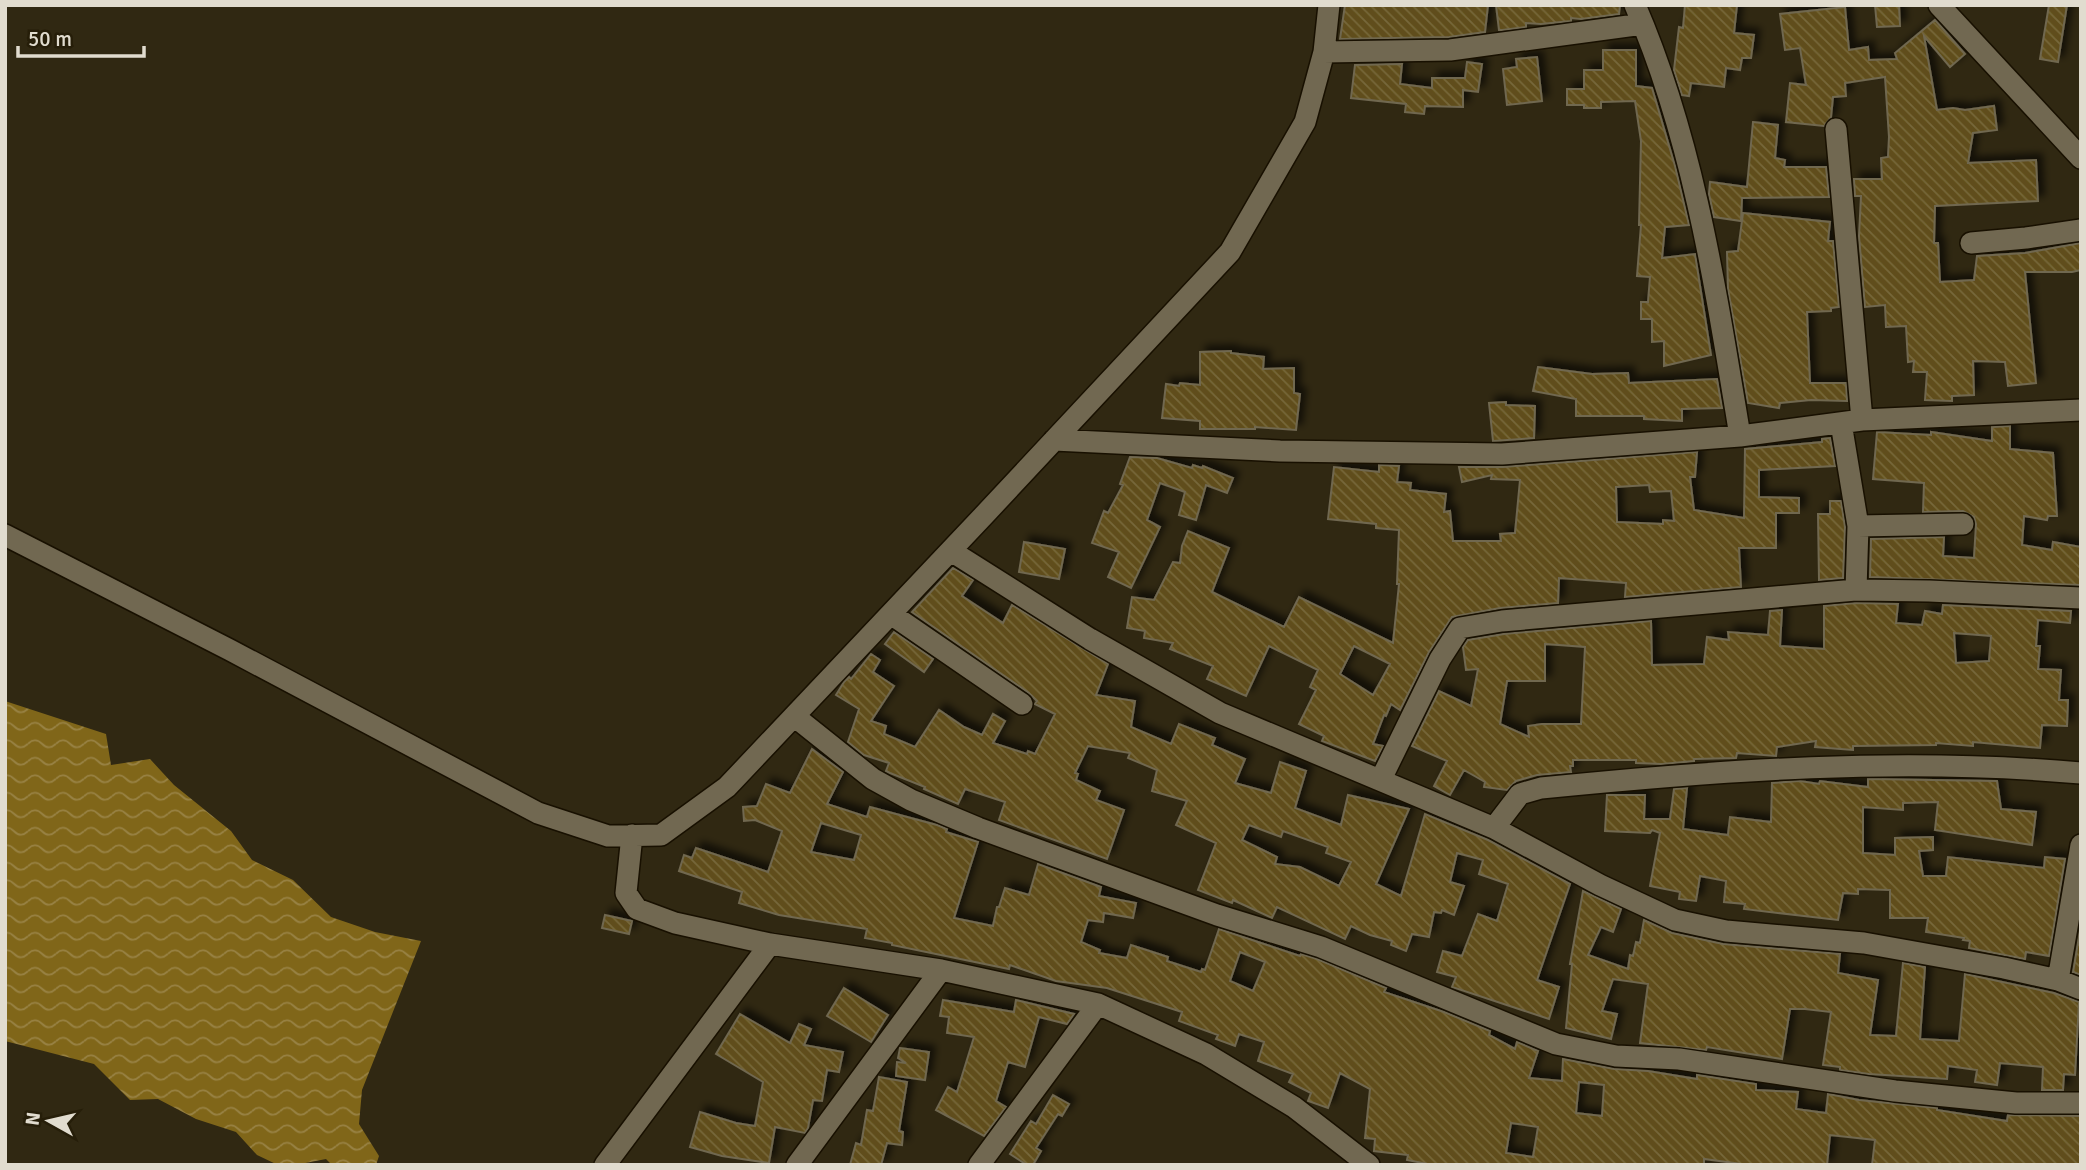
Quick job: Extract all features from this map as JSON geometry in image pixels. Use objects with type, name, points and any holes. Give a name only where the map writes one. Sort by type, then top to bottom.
[{"type":"street","points":[[5,535],[538,813],[608,836],[660,835],[727,787],[1230,252],[1305,122],[1325,52],[1329,5]]},
{"type":"street","points":[[1939,5],[2081,158]]},
{"type":"street","points":[[1325,52],[1450,50],[1639,15],[1669,99],[1689,173],[1715,288],[1740,436]]},
{"type":"street","points":[[1836,129],[1858,526],[1856,590]]},
{"type":"street","points":[[1971,243],[2081,230]]},
{"type":"street","points":[[1054,440],[1280,451],[1502,454],[1740,436],[1851,421],[2081,410]]},
{"type":"street","points":[[1858,526],[1963,524]]},
{"type":"street","points":[[951,551],[1090,639],[1220,713],[1494,828],[1600,885],[1675,920],[1726,932],[1864,943],[2004,968],[2058,980],[2081,989]]},
{"type":"street","points":[[1381,779],[1440,659],[1460,628],[1502,621],[1856,590],[2081,598]]},
{"type":"street","points":[[891,614],[1022,704]]},
{"type":"street","points":[[794,716],[873,779],[911,800],[978,828],[1179,901],[1321,947],[1556,1044],[1616,1056],[1679,1059],[1895,1091],[2016,1102],[2081,1103]]},
{"type":"street","points":[[1494,828],[1520,794],[1541,788],[1673,775],[1899,765],[2005,766],[2081,773]]},
{"type":"street","points":[[632,835],[626,893],[637,909],[676,923],[770,944],[941,970],[1098,1004],[1206,1054],[1294,1107],[1371,1164]]},
{"type":"street","points":[[2058,980],[2081,845]]},
{"type":"street","points":[[605,1165],[770,944]]},
{"type":"street","points":[[797,1165],[941,970]]},
{"type":"street","points":[[979,1165],[1098,1004]]},
{"type":"water","points":[[5,701],[106,734],[111,765],[150,759],[174,785],[231,831],[252,860],[293,880],[331,917],[375,932],[421,941],[362,1090],[359,1124],[379,1156],[376,1165],[332,1165],[326,1159],[295,1165],[278,1165],[257,1155],[236,1132],[196,1119],[158,1099],[130,1100],[94,1064],[5,1041]]},
{"type":"building","points":[[1345,5],[1488,5],[1485,32],[1449,37],[1340,39]]},
{"type":"building","points":[[1496,5],[1620,5],[1619,14],[1571,18],[1571,21],[1541,24],[1526,23],[1526,27],[1499,30]]},
{"type":"building","points":[[1685,5],[1737,5],[1734,33],[1754,35],[1751,58],[1742,58],[1740,70],[1726,68],[1724,87],[1691,83],[1689,96],[1682,95],[1674,70],[1679,27],[1683,28]]},
{"type":"building","points":[[1875,5],[1899,5],[1900,26],[1877,27]]},
{"type":"building","points":[[2049,5],[2067,5],[2058,62],[2040,59]]},
{"type":"building","points":[[1845,7],[1849,50],[1868,47],[1869,60],[1897,59],[1895,53],[1935,20],[1965,54],[1950,67],[1924,36],[1937,110],[1994,106],[1997,130],[1973,133],[1968,163],[2036,160],[2038,201],[1935,206],[1934,243],[1938,243],[1940,282],[1974,280],[1977,256],[2025,253],[2081,243],[2081,270],[2025,272],[2036,383],[2008,386],[2005,362],[1973,361],[1974,395],[1952,396],[1952,401],[1925,400],[1927,372],[1913,372],[1914,361],[1908,362],[1906,326],[1886,327],[1885,305],[1865,307],[1859,236],[1861,196],[1855,196],[1854,179],[1882,179],[1881,158],[1888,157],[1889,137],[1885,77],[1845,83],[1846,96],[1833,97],[1831,117],[1824,126],[1786,122],[1790,83],[1806,85],[1800,48],[1785,50],[1780,14]]},
{"type":"building","points":[[1603,50],[1636,50],[1636,86],[1652,88],[1689,225],[1665,227],[1662,258],[1695,254],[1711,355],[1664,366],[1664,341],[1652,342],[1652,319],[1641,319],[1641,302],[1648,302],[1650,277],[1637,276],[1641,225],[1641,141],[1635,101],[1601,102],[1601,108],[1567,105],[1567,89],[1584,89],[1584,70],[1603,70]]},
{"type":"building","points":[[1537,57],[1542,101],[1507,105],[1503,69],[1517,67],[1516,59]]},
{"type":"building","points":[[1467,62],[1482,64],[1478,92],[1463,90],[1463,107],[1425,106],[1424,114],[1405,112],[1406,104],[1351,98],[1355,65],[1402,64],[1400,84],[1432,88],[1432,78],[1465,78]]},
{"type":"building","points":[[1753,122],[1778,125],[1775,158],[1785,160],[1784,167],[1826,167],[1829,197],[1742,198],[1741,221],[1714,217],[1709,194],[1710,182],[1747,187]]},
{"type":"building","points":[[1743,213],[1830,222],[1828,241],[1833,241],[1839,307],[1831,308],[1831,311],[1807,312],[1810,383],[1846,383],[1847,401],[1780,403],[1779,408],[1748,403],[1728,289],[1727,252],[1738,251]]},
{"type":"building","points":[[1231,351],[1264,357],[1263,369],[1294,368],[1294,393],[1300,394],[1296,430],[1255,427],[1200,429],[1200,421],[1162,418],[1166,384],[1200,385],[1200,352]]},
{"type":"building","points":[[1538,367],[1592,374],[1628,373],[1629,383],[1717,379],[1722,408],[1682,409],[1682,421],[1644,419],[1644,416],[1576,416],[1576,399],[1533,391]]},
{"type":"building","points":[[1506,402],[1506,405],[1535,406],[1534,438],[1493,441],[1489,403]]},
{"type":"building","points":[[2010,426],[2010,449],[2053,453],[2057,516],[2048,516],[2047,520],[2024,516],[2022,545],[2052,550],[2053,542],[2081,547],[2081,585],[1870,577],[1871,539],[1944,537],[1943,556],[1974,558],[1976,524],[1974,517],[1963,511],[1923,512],[1924,483],[1873,479],[1877,432],[1931,435],[1931,432],[1992,441],[1992,427]]},
{"type":"building","points":[[1830,438],[1835,466],[1759,470],[1759,497],[1799,498],[1799,513],[1776,513],[1776,548],[1739,548],[1741,587],[1625,597],[1626,583],[1559,578],[1558,603],[1500,608],[1452,617],[1429,652],[1400,710],[1391,704],[1386,716],[1384,715],[1373,744],[1383,746],[1375,761],[1322,741],[1324,736],[1299,724],[1316,690],[1310,687],[1318,670],[1269,646],[1246,696],[1207,679],[1213,666],[1170,649],[1173,643],[1144,638],[1145,631],[1127,628],[1132,597],[1154,600],[1173,562],[1180,563],[1182,546],[1188,531],[1229,548],[1212,592],[1284,627],[1299,597],[1393,643],[1399,584],[1399,530],[1376,528],[1376,524],[1328,519],[1334,467],[1379,472],[1379,465],[1399,466],[1397,482],[1411,483],[1410,490],[1446,494],[1444,512],[1450,511],[1453,541],[1501,541],[1500,534],[1515,533],[1520,480],[1491,479],[1492,475],[1462,482],[1459,467],[1503,467],[1697,452],[1695,477],[1690,477],[1694,510],[1744,518],[1745,449],[1822,442],[1822,439]],"holes":[[[1649,485],[1650,492],[1671,491],[1674,521],[1663,520],[1663,524],[1617,522],[1616,487]],[[1354,646],[1390,664],[1373,695],[1340,674]]]},
{"type":"building","points":[[1130,457],[1157,458],[1192,468],[1193,465],[1203,466],[1233,478],[1227,493],[1206,485],[1196,520],[1179,515],[1185,492],[1160,483],[1147,520],[1160,527],[1131,588],[1108,577],[1119,552],[1092,543],[1104,511],[1108,513],[1123,485],[1120,484]]},
{"type":"building","points":[[1830,501],[1841,501],[1845,527],[1843,578],[1819,580],[1818,514],[1830,514]]},
{"type":"building","points":[[1024,542],[1065,549],[1059,579],[1019,572]]},
{"type":"building","points":[[953,568],[973,580],[962,596],[1003,623],[1012,605],[1108,664],[1096,695],[1135,701],[1131,727],[1171,744],[1179,724],[1215,738],[1212,745],[1245,759],[1235,783],[1271,793],[1280,762],[1306,771],[1295,808],[1341,825],[1348,795],[1409,809],[1376,884],[1401,896],[1425,814],[1488,840],[1570,884],[1537,980],[1559,987],[1549,1019],[1452,987],[1456,977],[1437,972],[1443,951],[1462,956],[1478,914],[1497,921],[1508,884],[1479,874],[1483,860],[1457,853],[1450,882],[1464,886],[1454,915],[1442,910],[1441,913],[1434,912],[1429,937],[1412,934],[1406,951],[1391,945],[1392,941],[1351,926],[1345,939],[1277,907],[1272,918],[1233,900],[1232,903],[1198,890],[1216,843],[1176,825],[1187,801],[1152,791],[1157,770],[1128,758],[1130,753],[1088,746],[1075,773],[1078,774],[1076,780],[1100,791],[1096,800],[1124,810],[1107,859],[999,820],[1005,802],[965,789],[958,804],[886,771],[889,763],[864,755],[848,742],[859,709],[836,695],[844,682],[849,677],[851,679],[871,654],[880,660],[873,672],[894,686],[871,721],[886,726],[884,734],[915,747],[939,710],[964,727],[982,735],[993,714],[1005,721],[993,743],[1035,754],[1055,714],[1035,704],[1037,701],[1029,693],[912,612]],"holes":[[[1249,825],[1281,837],[1283,831],[1328,847],[1326,853],[1351,862],[1339,886],[1300,867],[1275,864],[1277,857],[1242,840]]]},
{"type":"building","points":[[1856,603],[1898,604],[1896,623],[1922,625],[1925,611],[1942,614],[1943,605],[2071,611],[2070,623],[2038,620],[2036,646],[2040,646],[2038,669],[2061,670],[2059,700],[2068,700],[2067,726],[2042,725],[2040,748],[1973,742],[1973,746],[1936,743],[1853,746],[1853,750],[1815,747],[1816,741],[1777,747],[1776,756],[1737,753],[1736,758],[1694,759],[1662,764],[1636,763],[1636,760],[1573,760],[1571,772],[1537,775],[1516,781],[1507,790],[1484,787],[1485,782],[1464,770],[1450,795],[1434,786],[1447,761],[1412,746],[1439,691],[1471,706],[1478,669],[1466,670],[1463,647],[1468,640],[1504,634],[1651,621],[1652,665],[1704,664],[1707,637],[1729,640],[1728,632],[1768,635],[1770,611],[1782,610],[1780,646],[1824,649],[1824,606]],"holes":[[[1954,633],[1991,636],[1989,661],[1956,663]],[[1545,644],[1585,647],[1581,724],[1528,726],[1529,737],[1500,724],[1507,681],[1545,681]]]},
{"type":"building","points":[[894,632],[933,659],[924,672],[885,644]]},
{"type":"building","points":[[812,749],[843,772],[827,804],[867,817],[870,807],[937,825],[947,829],[946,832],[978,842],[954,918],[993,926],[1005,888],[1029,895],[1038,864],[1101,887],[1099,896],[1136,903],[1133,918],[1104,913],[1103,922],[1088,920],[1081,942],[1100,950],[1099,953],[1127,958],[1131,945],[1168,957],[1167,961],[1201,972],[1202,969],[1205,970],[1219,929],[1300,956],[1301,954],[1317,959],[1386,988],[1384,992],[1490,1031],[1489,1035],[1515,1049],[1517,1042],[1538,1051],[1529,1078],[1562,1081],[1563,1059],[1614,1069],[1697,1079],[1697,1075],[1756,1084],[1756,1090],[1798,1092],[1796,1109],[1826,1113],[1828,1094],[1937,1108],[2007,1121],[2008,1115],[2081,1116],[2081,1165],[1872,1165],[1875,1140],[1830,1135],[1827,1165],[1749,1165],[1704,1159],[1704,1165],[1433,1165],[1407,1160],[1408,1155],[1374,1151],[1375,1139],[1365,1138],[1370,1089],[1340,1073],[1328,1108],[1308,1101],[1311,1093],[1289,1082],[1293,1074],[1258,1061],[1264,1042],[1239,1034],[1235,1046],[1216,1039],[1218,1035],[1179,1021],[1182,1012],[1107,988],[1056,981],[1010,965],[1009,969],[892,945],[865,938],[867,929],[779,915],[739,903],[742,892],[679,871],[684,855],[692,858],[696,848],[768,872],[782,831],[755,820],[744,821],[743,807],[757,806],[766,784],[790,793]],"holes":[[[821,823],[861,835],[854,860],[811,852]],[[1240,952],[1265,962],[1253,991],[1230,981]],[[1579,1082],[1604,1085],[1602,1116],[1576,1113]],[[1511,1123],[1538,1127],[1533,1157],[1506,1153]]]},
{"type":"building","points":[[1868,779],[1997,781],[2001,809],[2036,812],[2032,845],[1935,830],[1938,802],[1903,803],[1903,810],[1863,807],[1863,853],[1895,855],[1895,838],[1933,837],[1933,850],[1919,851],[1923,876],[1946,876],[1948,857],[2044,868],[2045,857],[2065,859],[2049,956],[2026,952],[2025,959],[1969,948],[1970,941],[1963,940],[1964,938],[1926,932],[1928,918],[1890,918],[1890,890],[1858,889],[1858,894],[1843,893],[1838,920],[1744,909],[1745,904],[1724,902],[1726,881],[1700,876],[1696,901],[1679,899],[1680,892],[1650,886],[1660,833],[1652,830],[1650,833],[1605,831],[1607,795],[1645,795],[1644,819],[1670,819],[1674,789],[1687,788],[1683,829],[1728,835],[1730,817],[1771,822],[1772,783],[1800,781],[1819,784],[1820,781],[1868,787]]},
{"type":"building","points":[[1583,891],[1621,909],[1613,932],[1601,927],[1588,955],[1628,969],[1636,942],[1640,943],[1644,920],[1672,933],[1723,944],[1840,954],[1838,973],[1878,980],[1870,1035],[1896,1036],[1903,963],[1925,967],[1920,1039],[1959,1041],[1965,974],[2054,993],[2079,1002],[2075,1075],[2064,1074],[2063,1090],[2042,1090],[2043,1067],[2000,1063],[1997,1085],[1975,1082],[1977,1070],[1948,1066],[1947,1079],[1840,1070],[1840,1067],[1823,1065],[1831,1012],[1805,1009],[1790,1009],[1782,1059],[1707,1047],[1706,1050],[1640,1043],[1648,984],[1613,979],[1602,1011],[1617,1014],[1611,1039],[1566,1028],[1570,964]]},
{"type":"building","points":[[605,915],[632,921],[629,934],[602,928]]},
{"type":"building","points":[[2081,925],[2081,975],[2073,972]]},
{"type":"building","points":[[844,988],[888,1015],[871,1042],[827,1016]]},
{"type":"building","points":[[943,1000],[1014,1012],[1016,1000],[1074,1014],[1067,1024],[1039,1017],[1025,1067],[1008,1062],[996,1101],[1006,1107],[984,1136],[936,1110],[948,1087],[957,1092],[974,1037],[947,1033],[949,1017],[940,1016]]},
{"type":"building","points":[[740,1014],[790,1043],[799,1024],[811,1029],[804,1045],[843,1052],[839,1072],[827,1070],[822,1101],[813,1100],[805,1133],[775,1127],[769,1163],[722,1156],[690,1147],[700,1112],[755,1126],[763,1082],[716,1054]]},
{"type":"building","points":[[900,1048],[929,1052],[925,1080],[896,1076],[897,1062],[906,1063],[898,1058]]},
{"type":"building","points":[[879,1077],[907,1082],[899,1131],[903,1132],[902,1145],[887,1143],[881,1165],[850,1165],[856,1143],[861,1145],[867,1110],[873,1111]]},
{"type":"building","points":[[1053,1095],[1069,1104],[1062,1116],[1058,1114],[1036,1148],[1041,1151],[1033,1165],[1027,1165],[1010,1154],[1031,1121],[1036,1124]]}]
